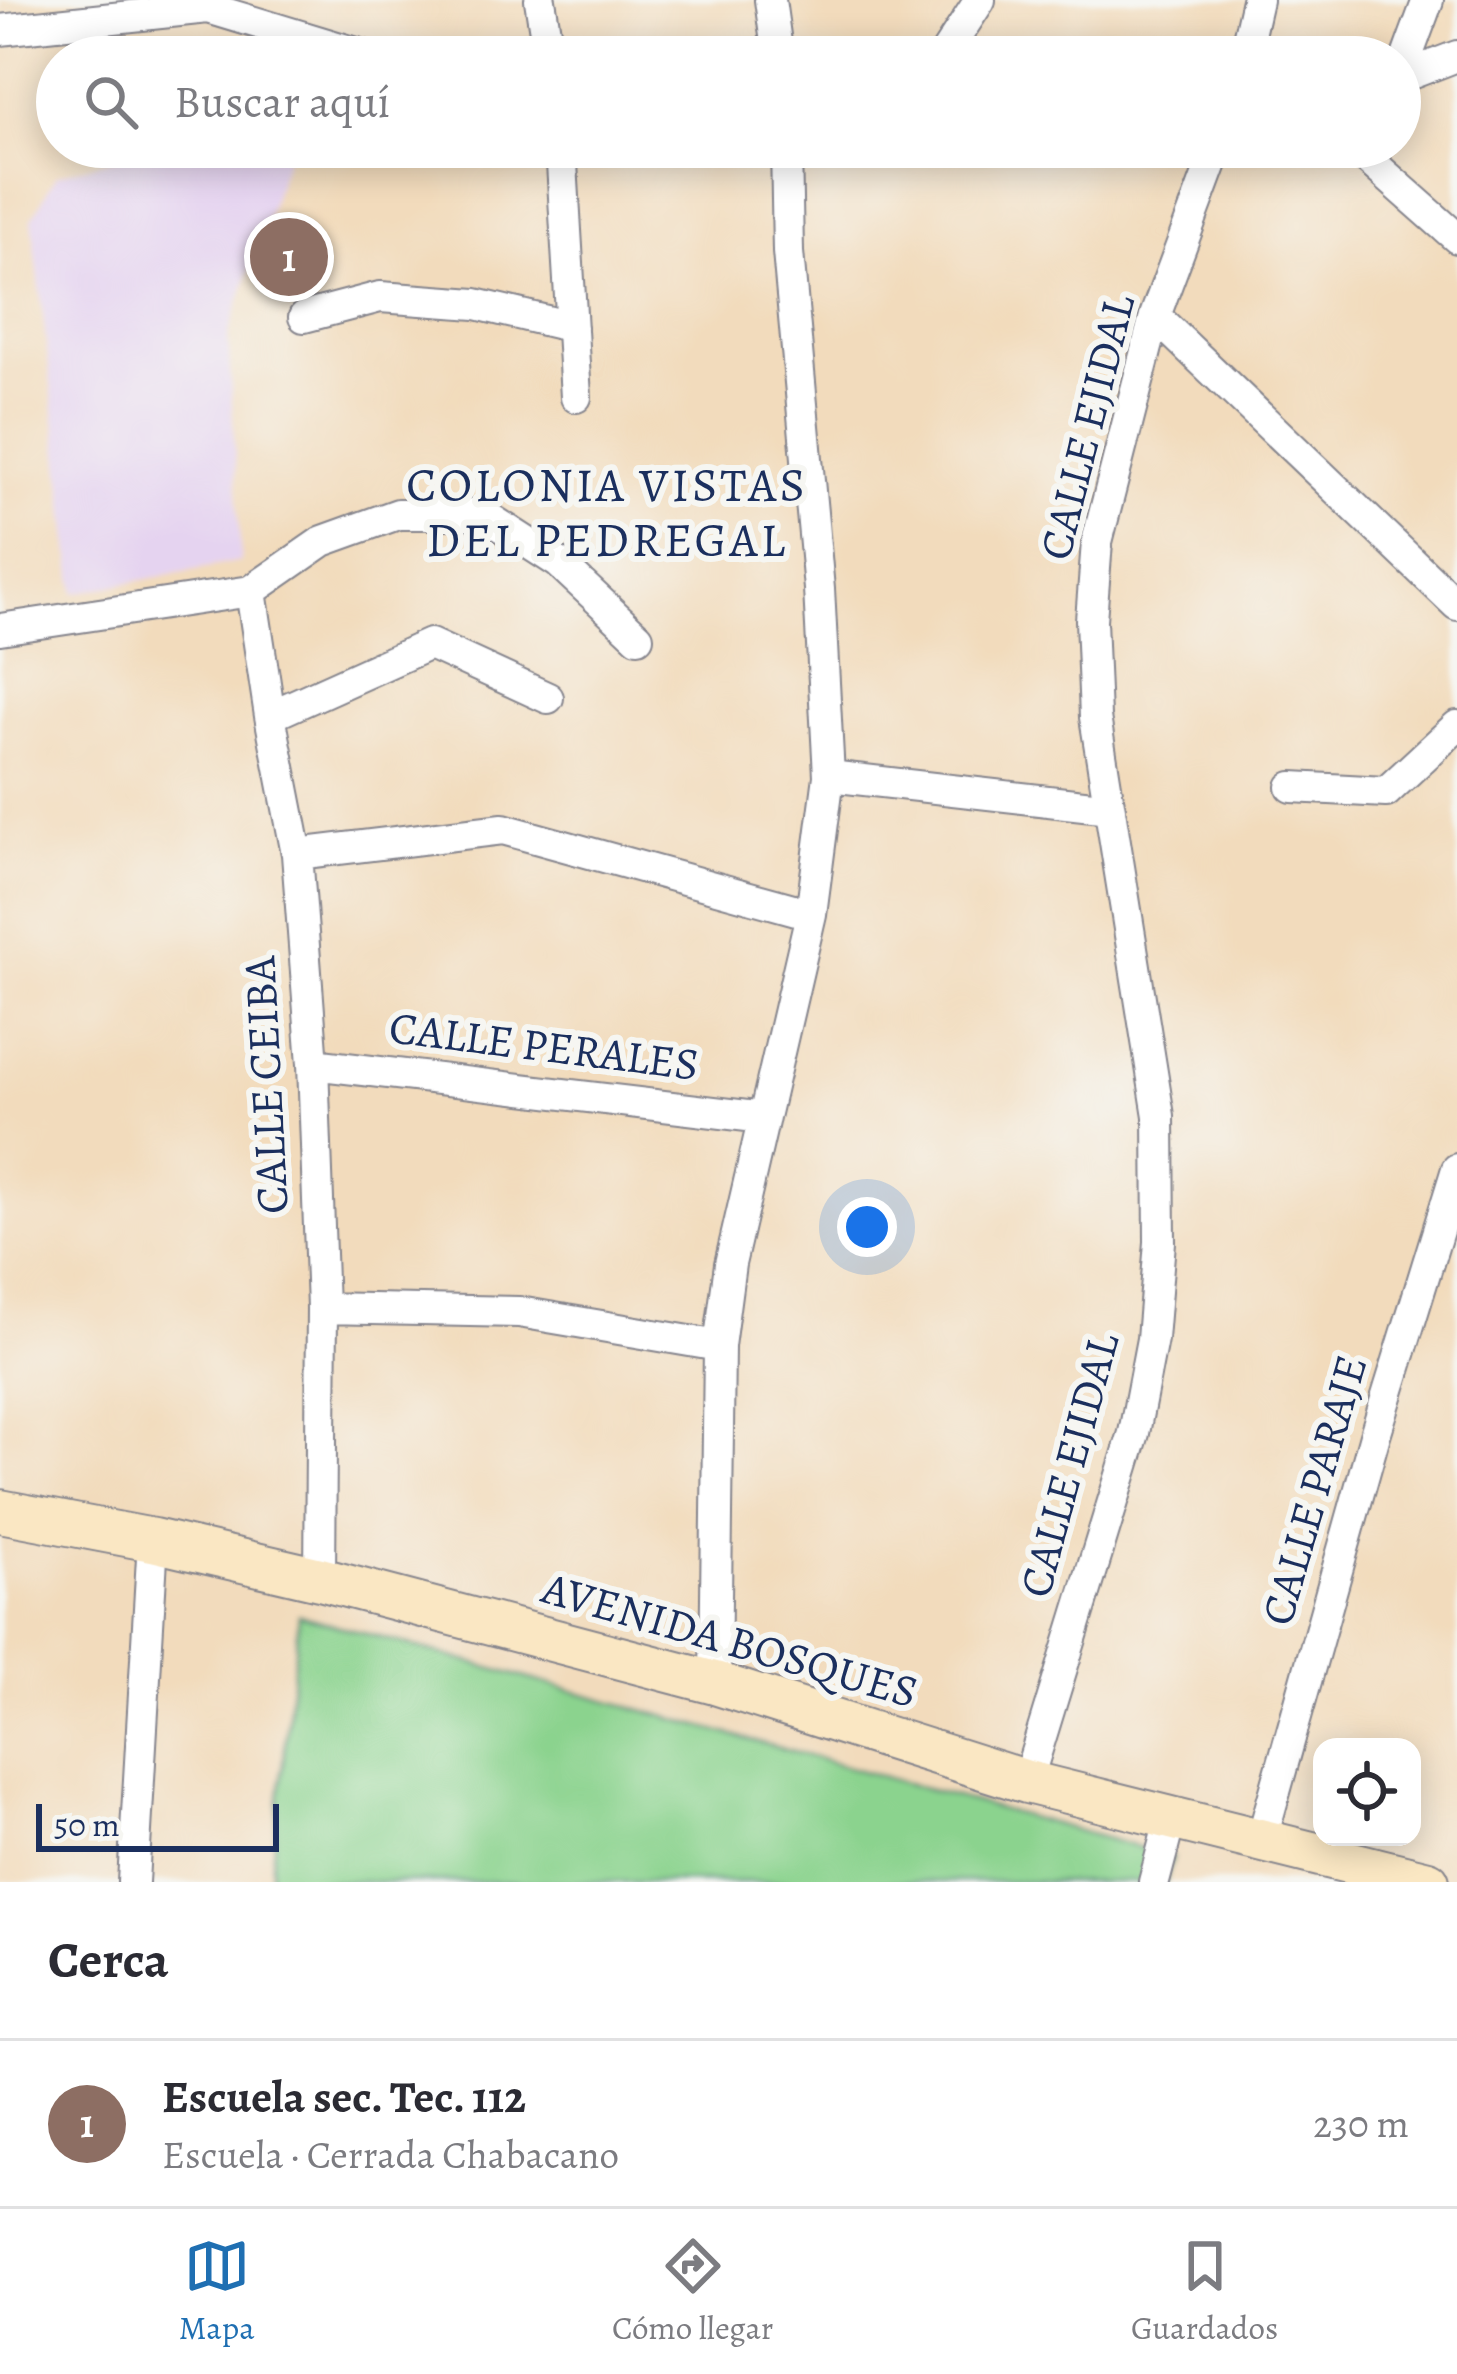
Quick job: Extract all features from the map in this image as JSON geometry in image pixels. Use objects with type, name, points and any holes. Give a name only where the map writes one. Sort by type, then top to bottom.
[{"type":"street","points":[[540,0],[546,36]]},
{"type":"street","points":[[770,0],[775,36]]},
{"type":"street","points":[[957,36],[980,0]]},
{"type":"street","points":[[1249,36],[1257,0]]},
{"type":"street","points":[[1415,36],[1428,0]]},
{"type":"street","points":[[0,30],[207,4],[305,36]]},
{"type":"street","points":[[1421,69],[1457,56]]},
{"type":"street","points":[[562,168],[576,397]]},
{"type":"street","points":[[715,1683],[719,1346],[730,1264],[812,914],[829,776],[819,589],[788,252],[786,168]]},
{"type":"street","name":"CALLE EJIDAL","points":[[1028,1782],[1134,1433],[1152,1340],[1160,1242],[1159,1116],[1095,717],[1091,620],[1097,542],[1155,316],[1210,168]]},
{"type":"street","points":[[1378,168],[1457,238]]},
{"type":"street","points":[[304,317],[380,297],[476,304],[572,327]]},
{"type":"street","points":[[1155,316],[1457,605]]},
{"type":"street","points":[[0,629],[251,591],[323,541],[398,514],[482,514],[559,563],[638,637]]},
{"type":"street","name":"CALLE CEIBA","points":[[251,591],[269,716],[297,854],[313,1064],[322,1308],[320,1579]]},
{"type":"street","points":[[269,716],[430,644],[548,698]]},
{"type":"street","points":[[1292,787],[1385,792],[1457,725]]},
{"type":"street","points":[[829,776],[1110,808]]},
{"type":"street","points":[[297,854],[503,829],[812,914]]},
{"type":"street","name":"CALLE PERALES","points":[[313,1064],[764,1118]]},
{"type":"street","name":"CALLE PARAJE","points":[[1262,1838],[1375,1435],[1457,1169]]},
{"type":"street","points":[[322,1308],[519,1312],[719,1346]]},
{"type":"street","name":"AVENIDA BOSQUES","points":[[0,1511],[320,1579],[715,1683],[1028,1782],[1427,1882]]},
{"type":"street","points":[[134,1882],[153,1540]]},
{"type":"street","points":[[1154,1882],[1171,1816]]},
{"type":"shaded area","points":[[81,168],[283,168],[228,336],[241,561],[75,593],[32,219],[56,175]]},
{"type":"green space","points":[[299,1615],[1173,1857],[1166,1882],[270,1882]]},
{"type":"place","name":"Escuela sec. Tec. 112","points":[[289,257]]},
{"type":"district","name":"COLONIA VISTAS DEL PEDREGAL","points":[[607,512]]}]
